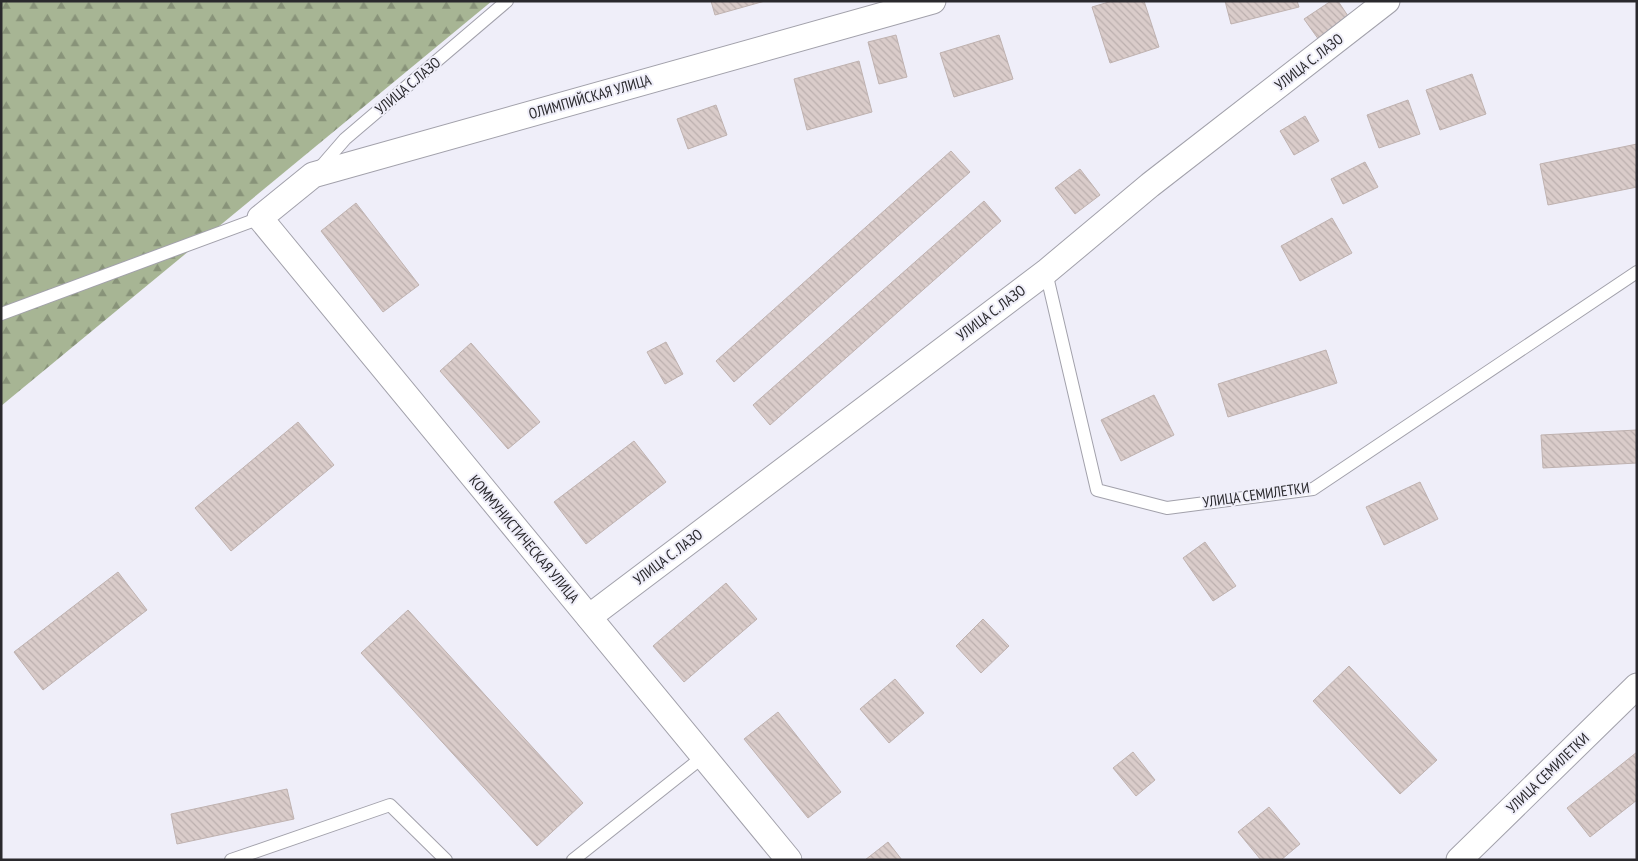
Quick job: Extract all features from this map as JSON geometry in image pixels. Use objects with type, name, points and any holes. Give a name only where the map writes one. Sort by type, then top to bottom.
[{"type":"street","name":"ОЛИМПИЙСКАЯ УЛИЦА","points":[[260,218],[313,175],[933,1]]},
{"type":"street","name":"УЛИЦА С. ЛАЗО","points":[[589,617],[1046,272],[1150,184],[1387,1]]},
{"type":"street","name":"КОММУНИСТИЧЕСКАЯ УЛИЦА","points":[[260,218],[789,860]]},
{"type":"street","name":"УЛИЦА СЕМИЛЕТКИ","points":[[1458,860],[1637,686]]},
{"type":"lane","name":"УЛИЦА С.ЛАЗО","points":[[313,175],[345,139],[507,1]]},
{"type":"lane","points":[[1,314],[260,218]]},
{"type":"lane","name":"УЛИЦА СЕМИЛЕТКИ","points":[[1046,272],[1097,490],[1166,508],[1312,489],[1637,272]]},
{"type":"lane","points":[[573,860],[704,756]]},
{"type":"lane","points":[[231,860],[390,805],[446,860]]},
{"type":"green space","points":[[1,1],[492,1],[1,406]]},
{"type":"building","points":[[711,1],[765,1],[715,15]]},
{"type":"building","points":[[1112,1],[1144,1],[1159,47],[1110,63],[1092,7]]},
{"type":"building","points":[[1225,1],[1297,1],[1299,7],[1231,24]]},
{"type":"building","points":[[1331,1],[1338,1],[1350,19],[1319,40],[1304,19]]},
{"type":"building","points":[[896,35],[907,77],[879,84],[868,42]]},
{"type":"building","points":[[999,35],[1013,79],[954,97],[940,53]]},
{"type":"building","points":[[859,61],[872,112],[807,130],[794,79]]},
{"type":"building","points":[[1472,74],[1486,114],[1440,130],[1426,90]]},
{"type":"building","points":[[1408,100],[1420,134],[1379,148],[1367,115]]},
{"type":"building","points":[[716,105],[727,135],[688,149],[677,119]]},
{"type":"building","points":[[1305,116],[1319,141],[1294,155],[1280,131]]},
{"type":"building","points":[[1637,144],[1637,187],[1548,205],[1540,164]]},
{"type":"building","points":[[951,151],[970,172],[734,382],[716,361]]},
{"type":"building","points":[[1365,162],[1378,187],[1343,204],[1331,179]]},
{"type":"building","points":[[1080,169],[1100,195],[1075,214],[1055,188]]},
{"type":"building","points":[[984,201],[1001,221],[770,425],[753,405]]},
{"type":"building","points":[[356,203],[419,285],[383,312],[321,231]]},
{"type":"building","points":[[1332,218],[1352,253],[1300,281],[1281,246]]},
{"type":"building","points":[[666,342],[683,374],[665,384],[647,352]]},
{"type":"building","points":[[471,343],[540,422],[508,449],[440,371]]},
{"type":"building","points":[[1326,350],[1337,383],[1228,417],[1218,384]]},
{"type":"building","points":[[1154,395],[1174,435],[1121,461],[1101,420]]},
{"type":"building","points":[[298,422],[334,465],[231,551],[195,508]]},
{"type":"building","points":[[1637,430],[1637,463],[1543,468],[1541,435]]},
{"type":"building","points":[[634,441],[666,482],[586,544],[554,502]]},
{"type":"building","points":[[1420,482],[1438,519],[1384,545],[1366,507]]},
{"type":"building","points":[[1205,542],[1236,586],[1213,601],[1183,558]]},
{"type":"building","points":[[118,572],[147,610],[43,690],[14,652]]},
{"type":"building","points":[[726,583],[757,619],[684,682],[653,646]]},
{"type":"building","points":[[408,610],[583,803],[537,846],[361,653]]},
{"type":"building","points":[[983,619],[1009,646],[981,673],[956,646]]},
{"type":"building","points":[[1349,666],[1437,760],[1400,794],[1313,701]]},
{"type":"building","points":[[895,679],[924,713],[889,743],[860,709]]},
{"type":"building","points":[[778,712],[841,792],[808,818],[744,739]]},
{"type":"building","points":[[1133,752],[1155,780],[1136,796],[1113,768]]},
{"type":"building","points":[[1637,752],[1637,800],[1590,837],[1567,808]]},
{"type":"building","points":[[287,789],[294,819],[177,844],[171,814]]},
{"type":"building","points":[[1269,807],[1300,844],[1281,860],[1261,860],[1238,832]]},
{"type":"building","points":[[888,842],[902,860],[865,860]]}]
